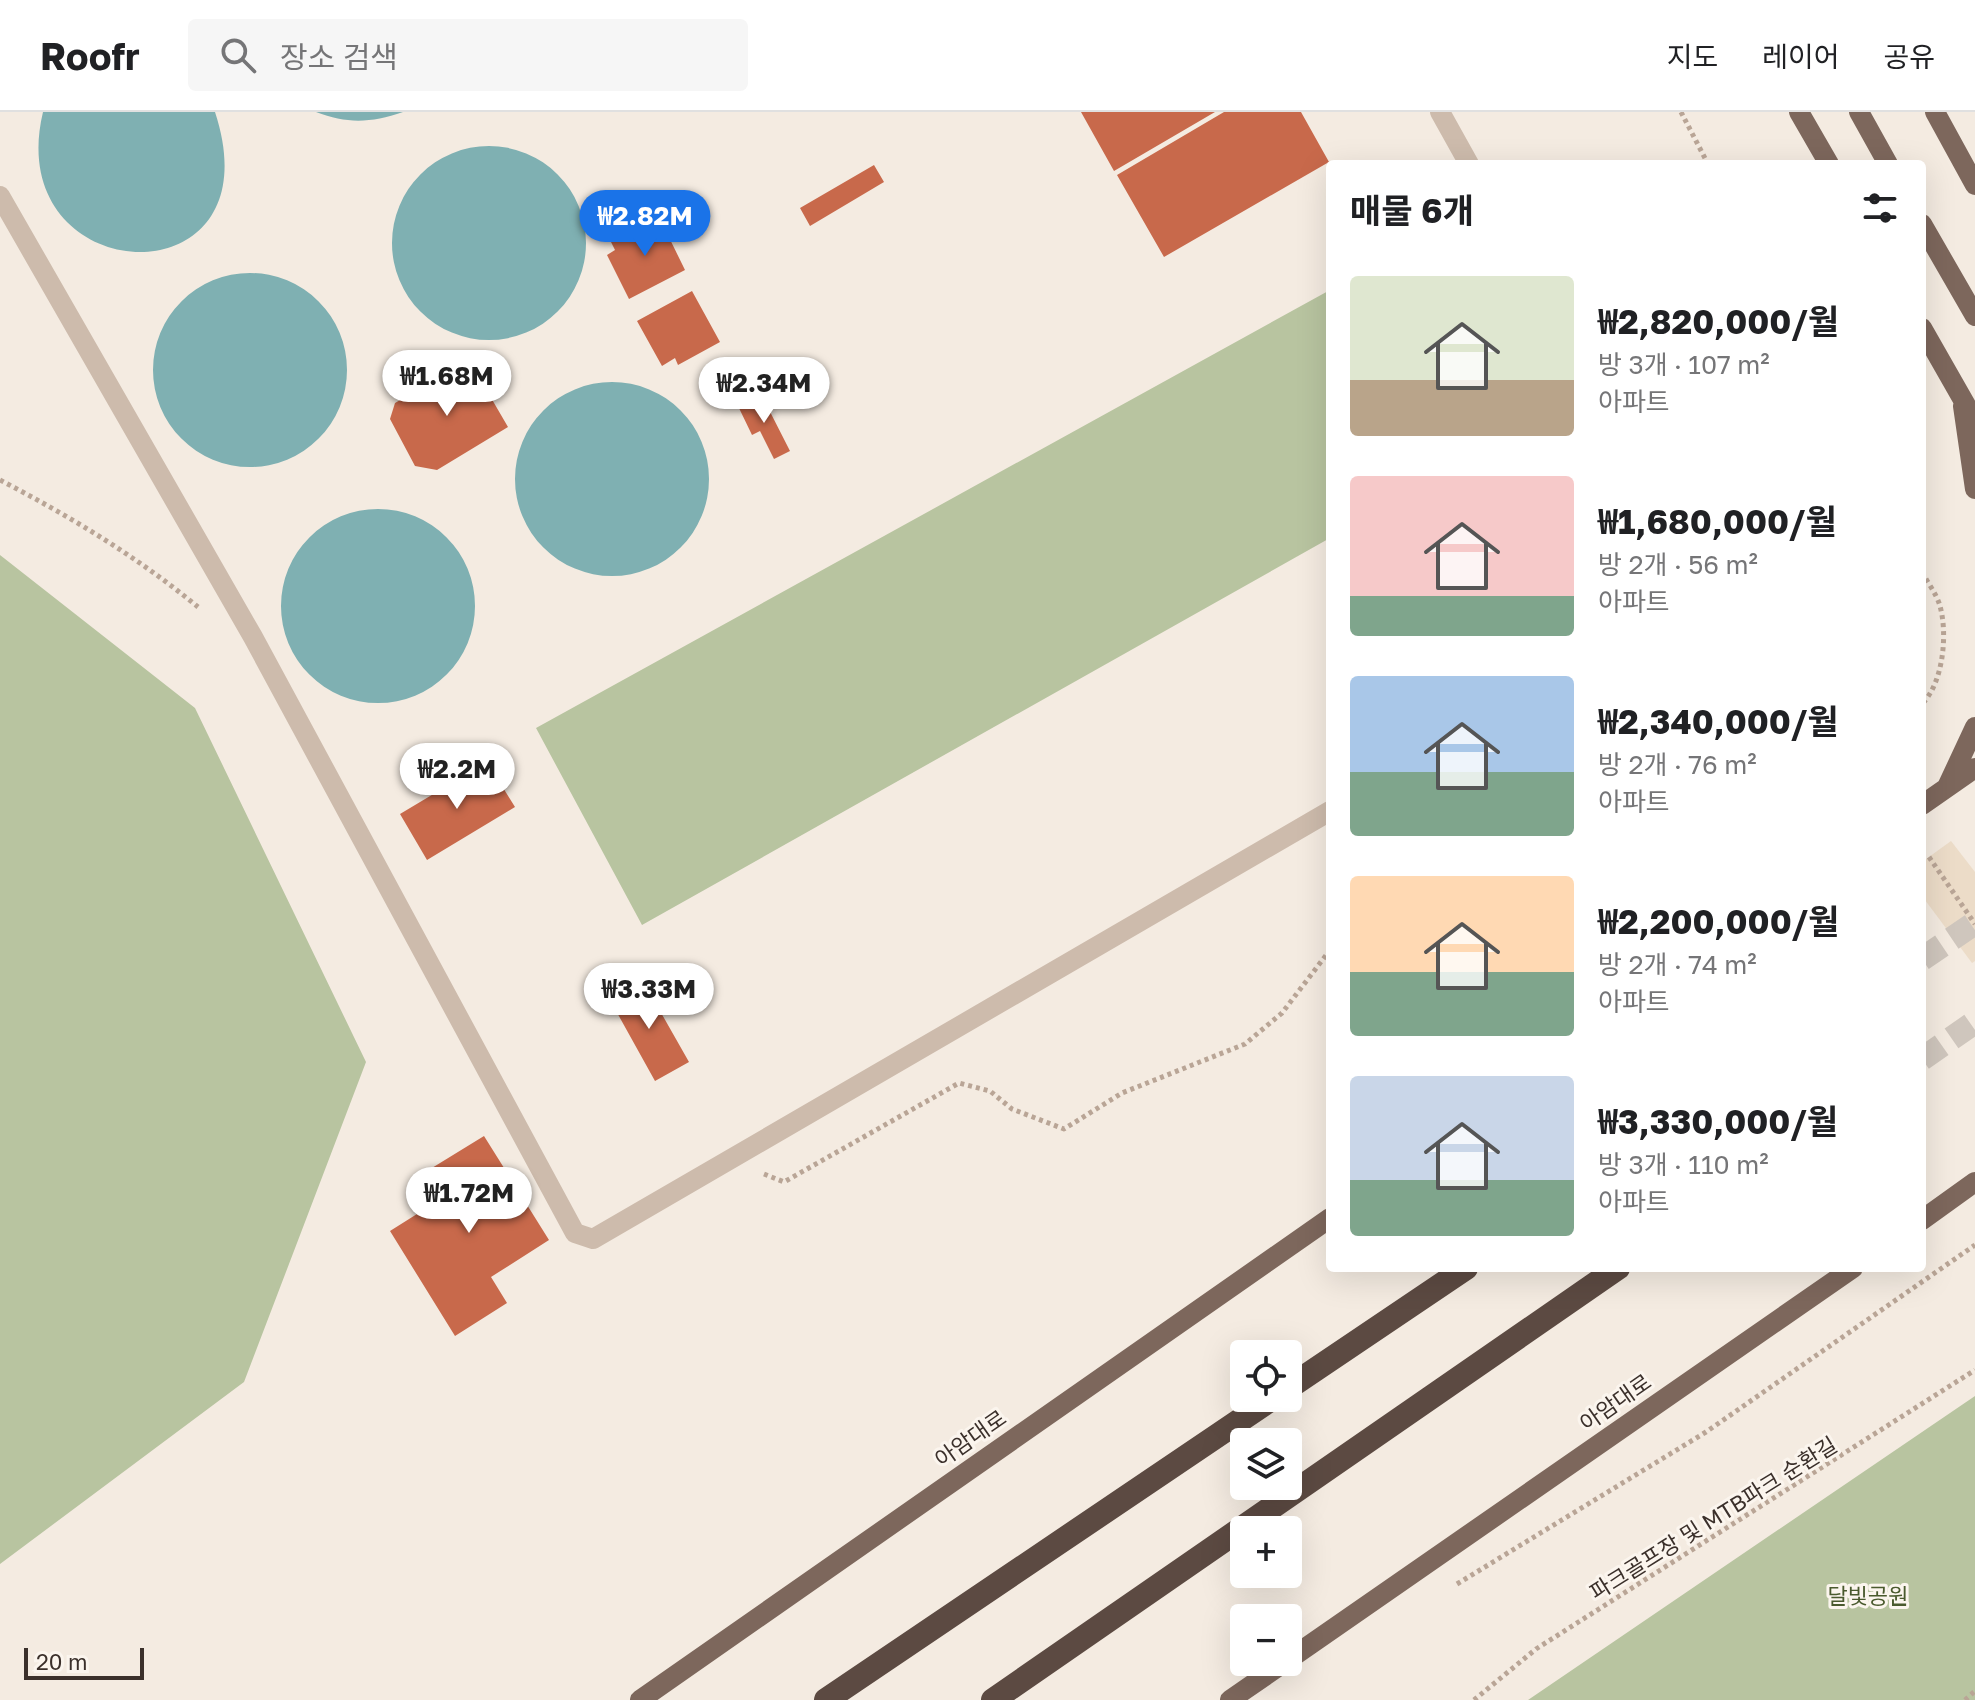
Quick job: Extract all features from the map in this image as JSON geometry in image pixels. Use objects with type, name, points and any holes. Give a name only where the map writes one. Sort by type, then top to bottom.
[{"type":"highway","points":[[1302,1379],[1460,1272]]},
{"type":"highway","points":[[993,1700],[1612,1272]]},
{"type":"highway","points":[[826,1700],[1252,1412]]},
{"type":"main road","points":[[1799,112],[1827,160]]},
{"type":"main road","points":[[1859,112],[1886,160]]},
{"type":"main road","points":[[1935,112],[1975,185]]},
{"type":"main road","points":[[1926,231],[1975,316]]},
{"type":"main road","points":[[1926,335],[1975,421]]},
{"type":"main road","points":[[1962,398],[1975,489]]},
{"type":"main road","points":[[1947,787],[1975,727]]},
{"type":"main road","points":[[1926,802],[1975,768]]},
{"type":"main road","points":[[1926,1217],[1975,1182]]},
{"type":"main road","points":[[1926,1218],[1975,1193]]},
{"type":"main road","name":"아암대로","points":[[640,1700],[1326,1221]]},
{"type":"main road","points":[[1813,1296],[1828,1272]]},
{"type":"main road","name":"아암대로","points":[[1302,1651],[1847,1272]]},
{"type":"main road","name":"아암대로","points":[[1230,1700],[1265,1676]]},
{"type":"lane","points":[[1440,112],[1467,160]]},
{"type":"lane","points":[[0,196],[253,637],[575,1233],[593,1239],[1326,813]]},
{"type":"path","points":[[1681,112],[1706,160]]},
{"type":"path","points":[[0,480],[69,516],[139,561],[207,614]]},
{"type":"path","points":[[1926,580],[1940,607],[1942,659],[1926,700]]},
{"type":"path","points":[[1929,857],[1975,924]]},
{"type":"path","points":[[756,1171],[784,1182],[959,1083],[990,1091],[1012,1109],[1064,1129],[1122,1093],[1245,1044],[1282,1013],[1326,955]]},
{"type":"path","points":[[1451,1587],[1706,1432],[1975,1245]]},
{"type":"path","name":"파크골프장 및 MTB파크 순환길","points":[[1474,1700],[1536,1649],[1975,1370]]},
{"type":"path","points":[[1965,1700],[1975,1691]]},
{"type":"green space","points":[[1326,292],[1326,540],[642,925],[536,728]]},
{"type":"green space","points":[[0,555],[195,708],[366,1062],[244,1382],[0,1564]]},
{"type":"green space","name":"달빛공원","points":[[1975,1396],[1975,1700],[1528,1700]]},
{"type":"shaded area","points":[[1951,841],[1975,872],[1975,961],[1972,963],[1926,901],[1926,859]]},
{"type":"water","points":[[43,112],[215,112],[224,175],[209,219],[177,244],[137,252],[95,242],[61,215],[41,171]]},
{"type":"water","points":[[316,112],[403,112],[359,121]]},
{"type":"water","points":[[489,146],[526,153],[558,174],[579,206],[586,243],[579,280],[558,312],[526,333],[489,340],[452,333],[420,312],[399,280],[392,243],[399,206],[420,174],[452,153]]},
{"type":"water","points":[[250,273],[287,280],[319,301],[340,333],[347,370],[340,407],[319,439],[287,460],[250,467],[213,460],[181,439],[160,407],[153,370],[160,333],[181,301],[213,280]]},
{"type":"water","points":[[612,382],[649,389],[681,410],[702,442],[709,479],[702,516],[681,548],[649,569],[612,576],[575,569],[543,548],[522,516],[515,479],[522,442],[543,410],[575,389]]},
{"type":"water","points":[[378,509],[415,516],[447,537],[468,569],[475,606],[468,643],[447,675],[415,696],[378,703],[341,696],[309,675],[288,643],[281,606],[288,569],[309,537],[341,516]]},
{"type":"building","points":[[1081,112],[1215,112],[1114,171]]},
{"type":"building","points":[[1224,112],[1301,112],[1328,160],[1164,257],[1117,175]]},
{"type":"building","points":[[874,165],[884,182],[810,226],[800,208]]},
{"type":"building","points":[[608,206],[617,209],[620,218],[617,227],[608,230],[599,227],[596,218],[599,209]]},
{"type":"building","points":[[659,217],[685,270],[629,299],[607,255],[615,250],[611,242]]},
{"type":"building","points":[[692,291],[720,342],[678,365],[675,358],[662,366],[637,321]]},
{"type":"building","points":[[469,360],[508,427],[437,470],[415,466],[390,419],[395,403]]},
{"type":"building","points":[[761,394],[790,451],[774,459],[760,431],[752,435],[738,406]]},
{"type":"building","points":[[487,762],[515,807],[427,860],[400,814]]},
{"type":"building","points":[[643,981],[689,1062],[655,1081],[610,1000]]},
{"type":"building","points":[[484,1136],[549,1240],[491,1277],[507,1303],[455,1336],[390,1231],[444,1197],[427,1171]]},
{"type":"tunnel","points":[[1926,956],[1975,923]]},
{"type":"tunnel","points":[[1926,1056],[1975,1022]]}]
